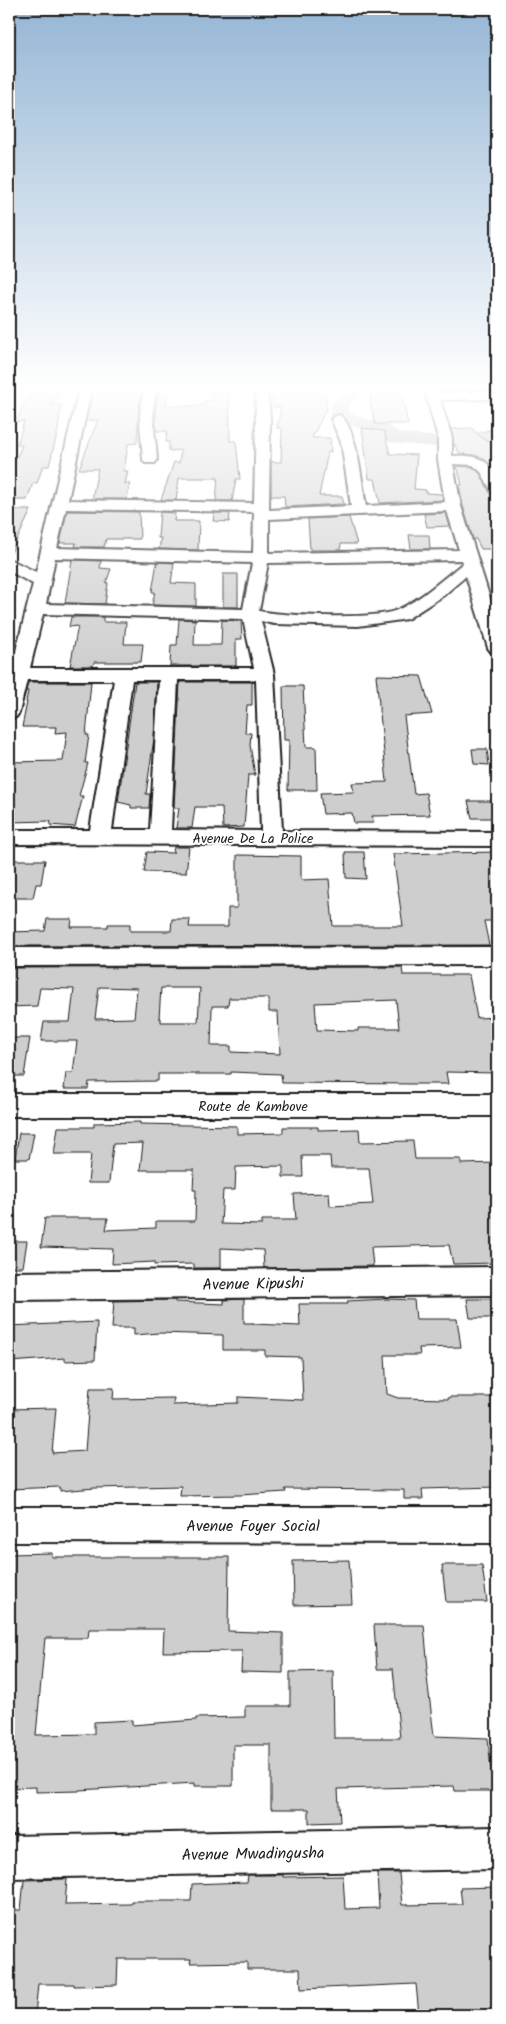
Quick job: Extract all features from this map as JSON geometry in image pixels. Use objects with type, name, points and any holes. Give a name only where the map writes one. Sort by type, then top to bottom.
[{"type":"street","points":[[9,713],[36,609],[40,582],[65,479]]},
{"type":"street","points":[[262,479],[263,511],[261,558],[250,614],[265,674],[272,838]]},
{"type":"street","points":[[354,479],[359,511]]},
{"type":"street","points":[[448,479],[453,506],[468,560],[496,643]]},
{"type":"street","points":[[59,504],[263,511],[359,511],[453,506]]},
{"type":"street","points":[[48,553],[468,560]]},
{"type":"street","points":[[36,609],[250,614],[274,619],[358,621],[401,615],[438,591],[468,560]]},
{"type":"street","points":[[9,564],[40,582]]},
{"type":"street","points":[[100,838],[124,673]]},
{"type":"street","points":[[160,839],[169,673]]},
{"type":"street","points":[[19,674],[265,674]]},
{"type":"street","name":"Avenue De La Police","points":[[9,837],[497,839]]},
{"type":"street","points":[[9,957],[497,956]]},
{"type":"street","name":"Route de Kambove","points":[[9,1105],[497,1105]]},
{"type":"street","name":"Avenue Kipushi","points":[[9,1286],[497,1281]]},
{"type":"street","name":"Avenue Foyer Social","points":[[9,1525],[497,1525]]},
{"type":"street","name":"Avenue Mwadingusha","points":[[9,1858],[497,1848]]},
{"type":"building","points":[[9,479],[38,479],[37,483],[33,483],[27,500],[9,500]]},
{"type":"building","points":[[96,479],[126,479],[125,484],[130,484],[127,499],[92,499]]},
{"type":"building","points":[[168,479],[179,479],[176,500],[161,500]]},
{"type":"building","points":[[218,479],[236,479],[232,501],[216,501]]},
{"type":"building","points":[[271,479],[322,479],[319,496],[342,496],[344,504],[285,507],[284,496],[271,496]]},
{"type":"building","points":[[375,479],[415,479],[414,489],[426,490],[426,493],[442,494],[443,500],[380,503]]},
{"type":"building","points":[[461,479],[483,479],[490,493],[497,495],[497,549],[481,549],[476,539],[473,539],[463,506],[459,485],[462,485]]},
{"type":"building","points":[[12,510],[31,510],[9,557],[9,517]]},
{"type":"building","points":[[67,511],[139,512],[140,539],[106,539],[104,547],[75,547],[76,543],[60,543]]},
{"type":"building","points":[[160,512],[175,513],[174,521],[199,521],[198,550],[159,549],[161,538],[158,538]]},
{"type":"building","points":[[214,513],[230,513],[229,522],[213,521]]},
{"type":"building","points":[[446,513],[450,526],[427,527],[424,514]]},
{"type":"building","points":[[349,517],[357,544],[341,544],[340,550],[310,550],[308,519]]},
{"type":"building","points":[[409,535],[429,535],[430,549],[411,549]]},
{"type":"building","points":[[72,560],[101,561],[100,568],[111,569],[106,583],[108,583],[105,604],[65,603]]},
{"type":"building","points":[[157,562],[174,563],[171,583],[196,584],[196,606],[152,605],[155,592],[152,592]]},
{"type":"building","points":[[223,574],[238,574],[238,607],[223,607]]},
{"type":"building","points":[[71,617],[103,617],[103,622],[126,622],[124,644],[143,644],[141,662],[94,662],[93,666],[70,666],[78,626],[69,627]]},
{"type":"building","points":[[179,619],[195,620],[194,645],[221,645],[222,620],[241,621],[242,639],[236,639],[236,666],[170,666],[171,645],[177,645]]},
{"type":"building","points":[[376,675],[421,676],[432,714],[404,716],[414,794],[426,793],[430,815],[372,816],[374,823],[354,823],[352,813],[323,814],[320,793],[354,792],[352,783],[387,782]]},
{"type":"building","points":[[28,682],[91,682],[86,735],[89,735],[85,763],[88,763],[79,796],[83,796],[75,827],[50,825],[51,821],[9,822],[9,762],[63,761],[67,732],[55,733],[56,727],[22,727],[27,702],[28,691],[26,691]]},
{"type":"building","points":[[135,682],[157,682],[154,738],[146,794],[150,794],[149,808],[131,808],[131,805],[118,802]]},
{"type":"building","points":[[180,682],[252,682],[252,705],[247,705],[245,733],[251,733],[250,745],[255,775],[248,775],[244,827],[223,828],[222,807],[195,807],[192,828],[176,828],[179,808],[174,808]]},
{"type":"building","points":[[283,686],[303,686],[306,747],[316,747],[317,790],[288,790],[289,740],[284,740]]},
{"type":"building","points":[[472,749],[487,749],[489,765],[474,764]]},
{"type":"building","points":[[468,801],[497,801],[497,818],[472,818]]},
{"type":"building","points":[[174,847],[189,847],[186,873],[144,872],[147,852],[173,853]]},
{"type":"building","points":[[345,852],[364,852],[366,879],[346,878]]},
{"type":"building","points":[[497,852],[497,921],[484,921],[489,945],[9,946],[9,932],[45,931],[47,919],[72,919],[71,927],[108,927],[108,924],[130,924],[130,931],[171,931],[172,919],[190,919],[189,927],[228,927],[228,908],[237,908],[237,855],[301,856],[301,880],[329,879],[333,926],[403,926],[393,854]]},
{"type":"building","points":[[9,860],[45,860],[41,884],[36,884],[33,898],[9,898]]},
{"type":"building","points":[[402,967],[403,975],[469,975],[477,1018],[497,1017],[497,1073],[446,1072],[448,1084],[282,1083],[281,1074],[231,1072],[231,1074],[158,1074],[158,1081],[89,1082],[88,1089],[64,1089],[66,1073],[73,1073],[77,1041],[41,1041],[44,1022],[70,1022],[74,989],[40,988],[37,1006],[9,1007],[11,968]],"holes":[[[99,987],[137,988],[134,1018],[95,1019]],[[161,988],[200,988],[198,1022],[161,1022],[161,1018],[159,1018]],[[229,998],[269,998],[269,1012],[278,1012],[280,1054],[231,1052],[231,1046],[211,1046],[212,1006],[228,1006]],[[396,1000],[399,1028],[358,1028],[358,1031],[317,1030],[315,1003]]]},
{"type":"building","points":[[9,1038],[30,1038],[24,1076],[9,1076]]},
{"type":"building","points":[[140,1122],[140,1124],[237,1126],[237,1134],[283,1133],[283,1127],[318,1127],[318,1130],[359,1129],[360,1142],[413,1141],[415,1159],[461,1159],[461,1164],[497,1163],[497,1263],[453,1264],[449,1245],[371,1247],[373,1266],[264,1268],[263,1250],[221,1248],[221,1268],[194,1268],[194,1264],[154,1265],[154,1262],[112,1264],[113,1249],[41,1247],[45,1218],[108,1218],[106,1230],[156,1228],[156,1221],[195,1221],[196,1190],[193,1190],[194,1170],[140,1170],[143,1143],[113,1144],[109,1183],[88,1183],[91,1154],[54,1154],[58,1127],[94,1127],[94,1123]],"holes":[[[302,1156],[330,1156],[331,1168],[369,1168],[373,1204],[330,1206],[329,1193],[294,1194],[296,1220],[262,1220],[262,1225],[221,1224],[223,1190],[235,1190],[236,1167],[283,1166],[283,1177],[303,1177]]]},
{"type":"building","points":[[19,1133],[34,1133],[29,1159],[15,1159]]},
{"type":"building","points":[[9,1241],[27,1241],[23,1267],[9,1267]]},
{"type":"building","points":[[244,1299],[244,1323],[253,1324],[300,1326],[299,1304],[348,1304],[347,1301],[387,1299],[414,1300],[416,1319],[457,1319],[461,1347],[419,1348],[420,1355],[385,1355],[387,1394],[398,1398],[449,1399],[449,1397],[497,1397],[497,1487],[422,1489],[423,1499],[404,1499],[404,1490],[285,1489],[286,1492],[180,1496],[181,1486],[95,1488],[60,1491],[60,1487],[9,1489],[9,1409],[56,1408],[52,1453],[85,1451],[90,1388],[114,1388],[113,1399],[174,1398],[173,1405],[238,1403],[238,1397],[303,1400],[301,1357],[265,1356],[265,1350],[223,1350],[223,1335],[159,1333],[134,1335],[134,1328],[112,1328],[114,1301],[175,1300],[175,1302],[224,1304],[224,1300]]},
{"type":"building","points":[[467,1299],[496,1299],[497,1318],[470,1318]]},
{"type":"building","points":[[97,1322],[95,1360],[65,1361],[65,1358],[9,1362],[9,1326]]},
{"type":"building","points":[[52,1553],[52,1557],[229,1557],[228,1631],[283,1633],[283,1673],[241,1672],[242,1651],[163,1652],[164,1629],[89,1629],[88,1638],[45,1638],[36,1735],[94,1734],[94,1722],[132,1720],[132,1725],[196,1720],[196,1718],[245,1717],[245,1706],[290,1706],[290,1672],[333,1671],[334,1738],[400,1738],[393,1669],[377,1669],[374,1625],[424,1625],[428,1669],[426,1669],[434,1736],[488,1738],[493,1791],[455,1791],[454,1786],[338,1789],[340,1822],[309,1823],[309,1809],[271,1809],[271,1745],[233,1745],[233,1786],[195,1786],[195,1783],[36,1792],[36,1787],[9,1788],[9,1554]]},
{"type":"building","points":[[349,1560],[352,1604],[294,1605],[293,1561]]},
{"type":"building","points":[[442,1565],[482,1565],[487,1602],[446,1602]]},
{"type":"building","points":[[377,1873],[399,1873],[402,1905],[462,1904],[460,1888],[497,1887],[497,2015],[419,2015],[416,1984],[301,1989],[300,1969],[247,1969],[247,1962],[190,1963],[191,1959],[118,1959],[117,1985],[74,1986],[74,1984],[38,1984],[35,2015],[10,2015],[15,1967],[9,1966],[9,1910],[21,1910],[24,1880],[67,1879],[65,1905],[131,1904],[131,1901],[191,1901],[192,1884],[247,1882],[248,1875],[283,1875],[283,1877],[343,1876],[345,1909],[379,1908]]}]
